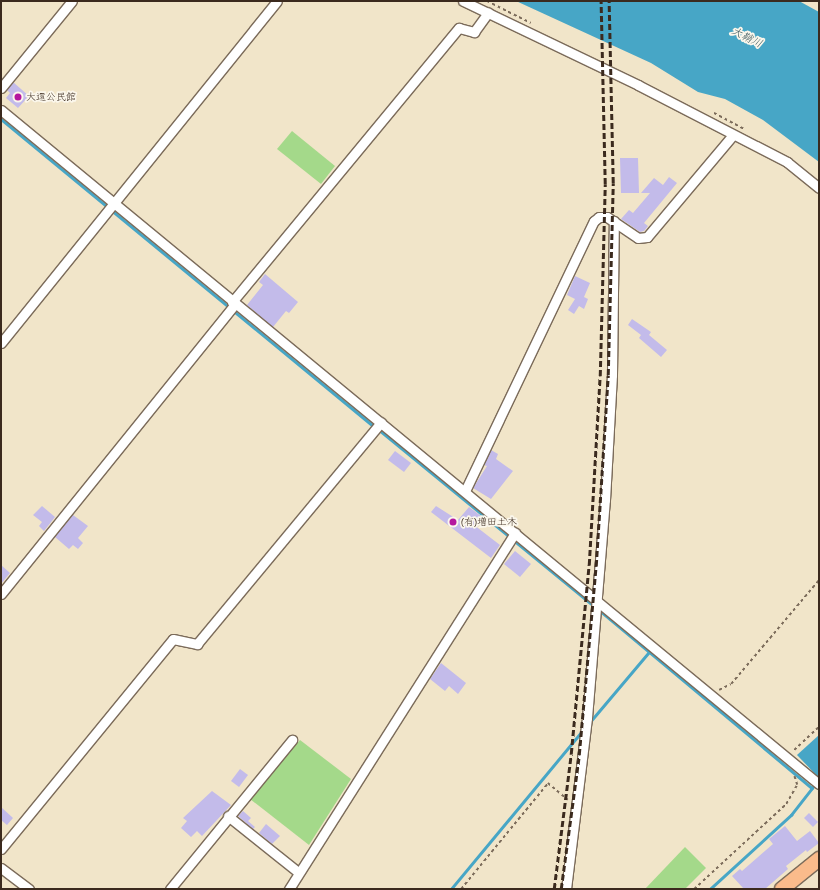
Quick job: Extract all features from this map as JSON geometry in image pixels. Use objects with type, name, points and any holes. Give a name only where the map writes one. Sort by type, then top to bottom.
[{"type":"main road","points":[[782,889],[819,859]]},
{"type":"street","points":[[1,88],[72,1]]},
{"type":"street","points":[[1,343],[278,1]]},
{"type":"street","points":[[463,1],[638,85],[787,162],[819,188]]},
{"type":"street","points":[[1,594],[459,28],[464,28],[470,33],[474,32],[488,13]]},
{"type":"street","points":[[1,110],[111,207],[377,426],[465,491],[513,536],[596,604],[713,695],[788,756],[817,782]]},
{"type":"street","points":[[465,491],[594,221],[599,217],[607,217],[638,238],[646,238],[733,135]]},
{"type":"street","points":[[566,889],[587,718],[596,604],[612,375],[614,221]]},
{"type":"street","points":[[1,849],[172,639],[197,644],[377,426]]},
{"type":"street","points":[[289,889],[298,872],[513,536]]},
{"type":"street","points":[[170,889],[228,816],[292,740]]},
{"type":"street","points":[[228,816],[298,872]]},
{"type":"street","points":[[1,868],[29,889]]},
{"type":"path","points":[[713,695],[731,684],[819,580]]},
{"type":"path","points":[[788,756],[819,727]]},
{"type":"path","points":[[694,889],[786,804],[797,785],[794,775]]},
{"type":"path","points":[[461,889],[548,783],[576,807]]},
{"type":"green space","points":[[292,131],[335,166],[321,184],[277,149]]},
{"type":"green space","points":[[300,740],[351,779],[309,845],[250,799]]},
{"type":"green space","points":[[685,847],[706,868],[685,889],[645,889]]},
{"type":"water","name":"大鞘川","points":[[516,1],[799,1],[819,12],[819,162],[763,120],[725,99],[698,92],[651,63]]},
{"type":"water","points":[[819,735],[819,778],[797,755]]},
{"type":"building","name":"大還公民館","points":[[13,82],[29,96],[18,108],[6,98],[10,93],[7,90]]},
{"type":"building","points":[[620,158],[638,158],[639,193],[621,193]]},
{"type":"building","points":[[669,177],[677,183],[644,223],[648,226],[644,231],[640,232],[621,219],[629,210],[633,213],[650,193],[641,193],[654,178],[663,185]]},
{"type":"building","points":[[265,274],[298,302],[289,313],[286,311],[273,327],[247,305],[263,285],[259,282]]},
{"type":"building","points":[[575,276],[590,283],[584,297],[588,299],[584,309],[579,306],[574,314],[568,310],[575,299],[567,295]]},
{"type":"building","points":[[632,319],[651,332],[649,335],[667,350],[661,357],[639,338],[641,335],[628,325]]},
{"type":"building","points":[[491,450],[498,454],[496,459],[513,471],[491,499],[473,488],[487,466],[484,465]]},
{"type":"building","points":[[395,451],[411,463],[404,472],[388,460]]},
{"type":"building","points":[[42,506],[55,517],[44,531],[39,526],[42,522],[33,515]]},
{"type":"building","points":[[436,506],[458,520],[469,507],[481,516],[474,525],[500,545],[491,558],[431,512]]},
{"type":"building","points":[[73,515],[88,526],[78,538],[83,543],[78,549],[73,545],[69,549],[55,537]]},
{"type":"building","points":[[515,551],[531,564],[520,577],[504,564]]},
{"type":"building","points":[[1,565],[10,573],[1,584]]},
{"type":"building","points":[[441,663],[466,683],[458,694],[449,686],[445,691],[430,679]]},
{"type":"building","points":[[240,769],[248,775],[239,787],[231,781]]},
{"type":"building","points":[[212,791],[231,805],[202,836],[197,831],[191,837],[181,828],[187,821],[183,818]]},
{"type":"building","points":[[1,807],[13,818],[7,825],[1,820]]},
{"type":"building","points":[[243,811],[251,818],[248,821],[255,827],[253,829],[238,816]]},
{"type":"building","points":[[809,813],[818,822],[813,827],[804,818]]},
{"type":"building","points":[[266,824],[280,836],[272,844],[259,833]]},
{"type":"building","points":[[785,826],[797,841],[810,831],[819,843],[807,852],[806,850],[786,866],[788,869],[765,889],[744,889],[732,876],[740,869],[742,871],[773,844],[769,839]]},
{"type":"waterway","points":[[1,119],[374,426]]},
{"type":"waterway","points":[[378,429],[594,606]]},
{"type":"waterway","points":[[598,609],[812,788]]},
{"type":"waterway","points":[[589,723],[649,652]]},
{"type":"waterway","points":[[451,889],[582,731]]},
{"type":"waterway","points":[[710,889],[791,815],[813,787]]},
{"type":"railway","points":[[554,889],[571,754],[589,565],[600,376],[605,184],[601,1]]},
{"type":"railway","points":[[561,889],[579,755],[596,566],[608,375],[613,183],[609,1]]},
{"type":"place","name":"大還公民館","points":[[18,97]]},
{"type":"place","name":"(有)増田土木","points":[[453,522]]}]
